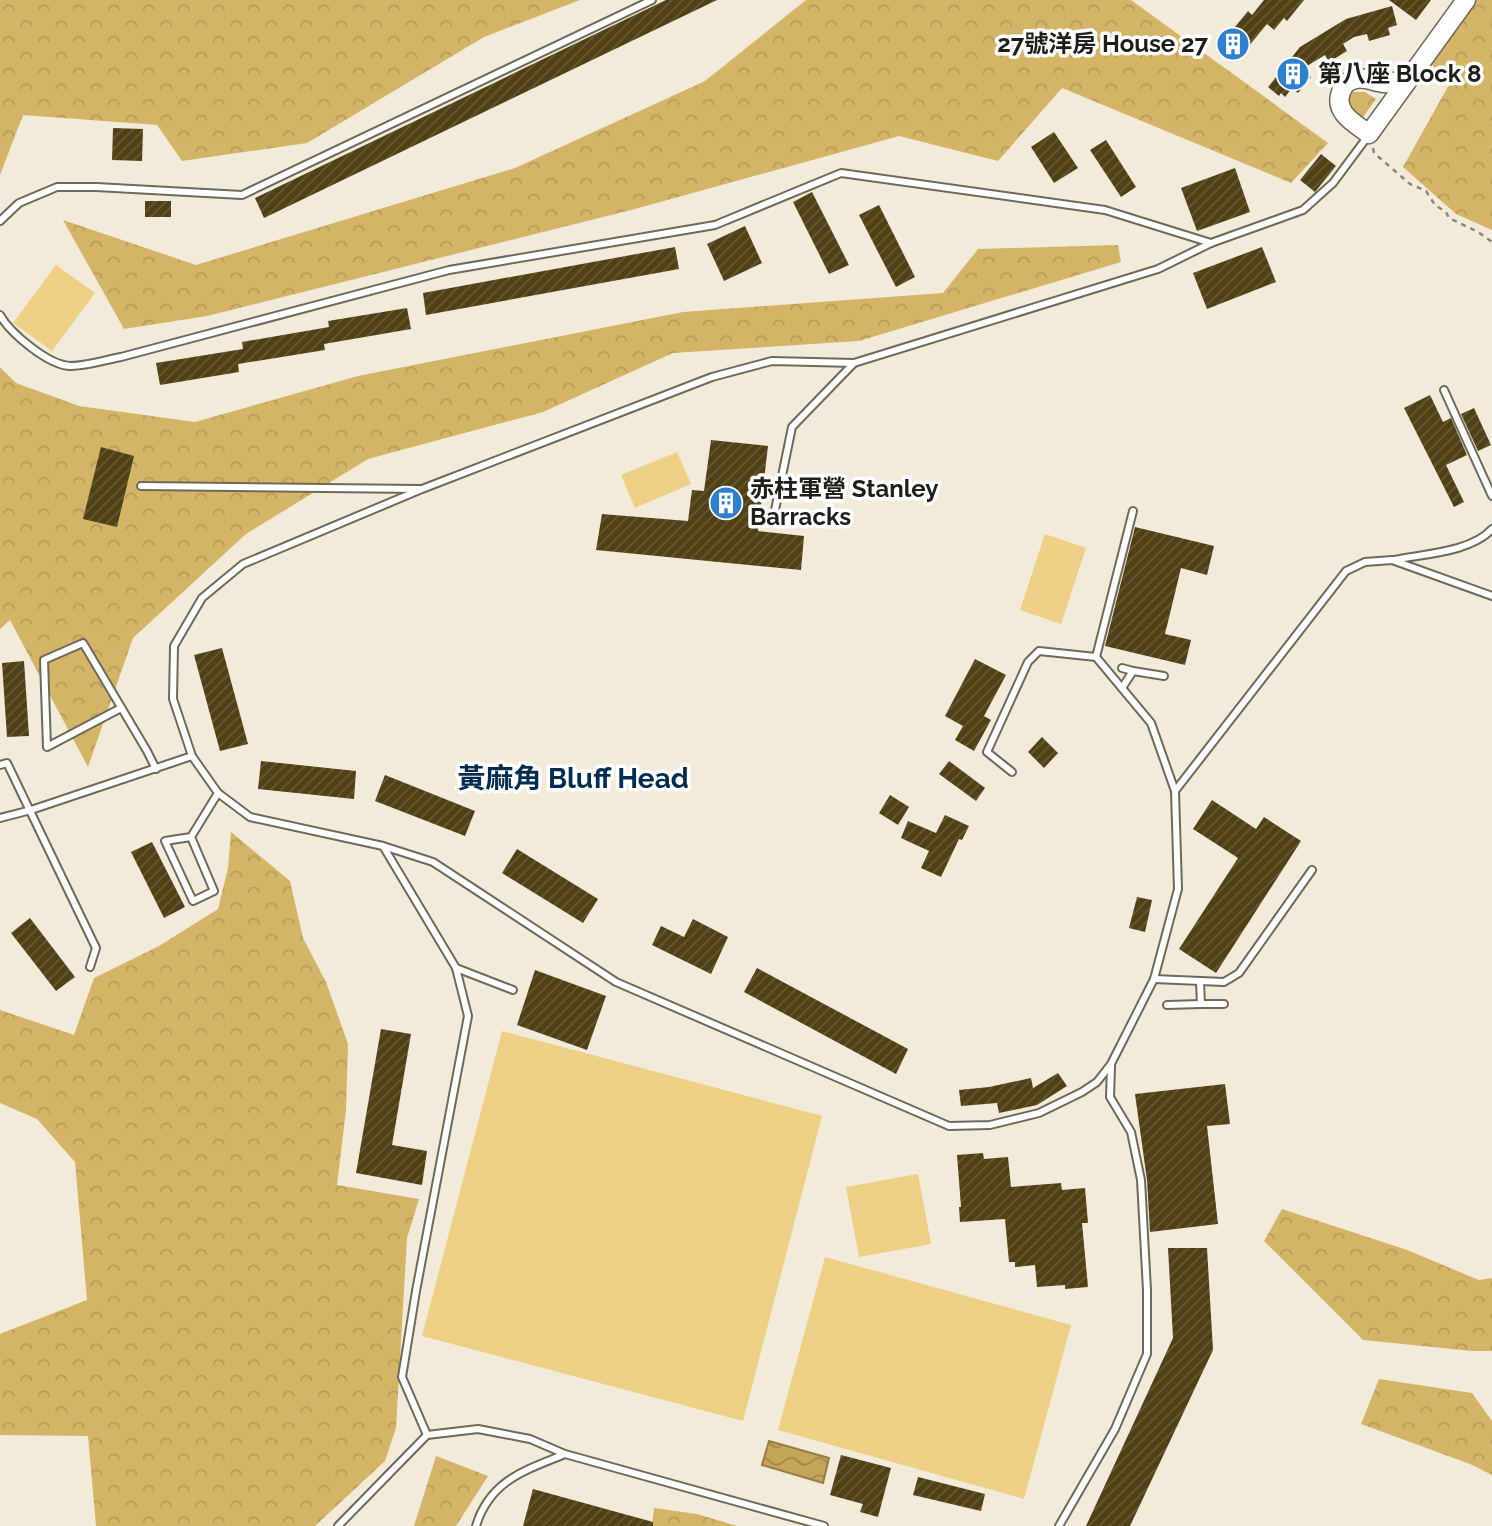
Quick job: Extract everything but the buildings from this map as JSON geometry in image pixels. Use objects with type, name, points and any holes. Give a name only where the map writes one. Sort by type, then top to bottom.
[{"type":"street","points":[[1414,73],[1393,83],[1359,78],[1343,86],[1339,103],[1348,118],[1369,134],[1414,73],[1466,0]]},
{"type":"lane","points":[[0,221],[19,203],[57,187],[242,195],[652,0]]},
{"type":"lane","points":[[1012,772],[987,751],[1028,662],[1039,651],[1096,657],[1150,723],[1175,791],[1178,889],[1154,979],[1111,1065],[1097,1082],[1082,1093],[1039,1113],[990,1125],[949,1126],[616,982],[433,862],[383,846],[250,817],[218,793],[192,756],[173,699],[174,646],[202,598],[243,564],[422,489],[712,377],[772,361],[854,363],[1158,269],[1211,243],[1303,210],[1333,183],[1369,134]]},
{"type":"lane","points":[[0,315],[32,349],[68,366],[121,357],[449,270],[715,225],[841,173],[1105,210],[1211,243]]},
{"type":"lane","points":[[774,515],[792,426],[854,363]]},
{"type":"lane","points":[[1444,390],[1492,496]]},
{"type":"lane","points":[[141,486],[422,489]]},
{"type":"lane","points":[[1096,657],[1133,511]]},
{"type":"lane","points":[[1175,791],[1346,571],[1365,562],[1392,560],[1468,545],[1485,537],[1492,529]]},
{"type":"lane","points":[[1392,560],[1492,596]]},
{"type":"lane","points":[[121,708],[47,747],[44,660],[83,643],[121,708],[156,769]]},
{"type":"lane","points":[[1122,668],[1164,676]]},
{"type":"lane","points":[[1122,688],[1133,671]]},
{"type":"lane","points":[[0,818],[192,756]]},
{"type":"lane","points":[[0,765],[7,764],[96,948],[90,967]]},
{"type":"lane","points":[[191,837],[215,891],[193,901],[165,841],[191,837],[218,793]]},
{"type":"lane","points":[[383,846],[456,968],[468,1016],[415,1291],[402,1377],[427,1435]]},
{"type":"lane","points":[[1154,979],[1224,982],[1239,973],[1312,870]]},
{"type":"lane","points":[[456,968],[513,990]]},
{"type":"lane","points":[[1200,982],[1201,1004]]},
{"type":"lane","points":[[1167,1005],[1224,1004]]},
{"type":"lane","points":[[1059,1526],[1115,1429],[1147,1354],[1147,1290],[1141,1180],[1131,1132],[1110,1097],[1111,1065]]},
{"type":"lane","points":[[338,1526],[427,1435],[478,1429],[530,1439],[565,1454],[824,1526]]},
{"type":"lane","points":[[476,1526],[479,1516],[494,1494],[513,1475],[565,1454]]},
{"type":"path","points":[[1369,134],[1374,153],[1410,184],[1426,191],[1435,205],[1446,212],[1449,218],[1492,242]]},
{"type":"green space","points":[[0,0],[580,0],[484,37],[307,143],[182,161],[157,125],[23,115],[0,175]]},
{"type":"green space","points":[[806,0],[1131,0],[1328,143],[1291,183],[1062,88],[998,161],[899,136],[635,209],[207,316],[124,329],[63,220],[196,265],[515,168],[705,81]]},
{"type":"green space","points":[[1476,0],[1492,0],[1492,230],[1456,214],[1403,167],[1450,83],[1429,62]]},
{"type":"green space","points":[[1351,92],[1365,92],[1376,99],[1353,131],[1339,101]]},
{"type":"green space","points":[[1118,245],[1121,262],[859,341],[673,353],[543,412],[368,459],[246,534],[133,638],[88,767],[10,620],[0,629],[0,367],[16,383],[79,406],[195,422],[358,376],[683,312],[943,293],[978,249]]},
{"type":"green space","points":[[231,832],[290,881],[303,938],[326,982],[348,1044],[346,1110],[337,1185],[419,1199],[407,1238],[396,1428],[385,1461],[315,1526],[96,1526],[88,1436],[0,1435],[0,1334],[87,1300],[75,1162],[37,1119],[0,1103],[0,1010],[74,1035],[94,978],[159,946],[218,909],[228,868]]},
{"type":"green space","points":[[1282,1209],[1407,1250],[1479,1280],[1492,1278],[1492,1351],[1363,1340],[1264,1241]]},
{"type":"green space","points":[[1379,1379],[1472,1393],[1492,1421],[1492,1475],[1470,1464],[1361,1424]]},
{"type":"green space","points":[[436,1456],[488,1476],[456,1526],[414,1526]]},
{"type":"green space","points":[[654,1508],[697,1514],[737,1526],[652,1526]]},
{"type":"shaded area","points":[[56,265],[95,293],[52,351],[13,323]]},
{"type":"shaded area","points":[[677,452],[691,484],[635,508],[621,475]]},
{"type":"shaded area","points":[[1045,534],[1086,548],[1061,624],[1020,610]]},
{"type":"shaded area","points":[[502,1031],[822,1116],[743,1421],[422,1336]]},
{"type":"shaded area","points":[[918,1174],[931,1244],[859,1257],[846,1187]]},
{"type":"shaded area","points":[[825,1257],[1071,1325],[1024,1499],[778,1430]]},
{"type":"water","points":[[769,1441],[829,1458],[823,1483],[762,1465]]},
{"type":"place","name":"27號洋房 House 27","points":[[1233,44]]},
{"type":"place","name":"第八座 Block 8","points":[[1293,74]]},
{"type":"place","name":"赤柱軍營 Stanley Barracks","points":[[726,503]]},
{"type":"district","name":"黃麻角 Bluff Head","points":[[573,778]]}]
